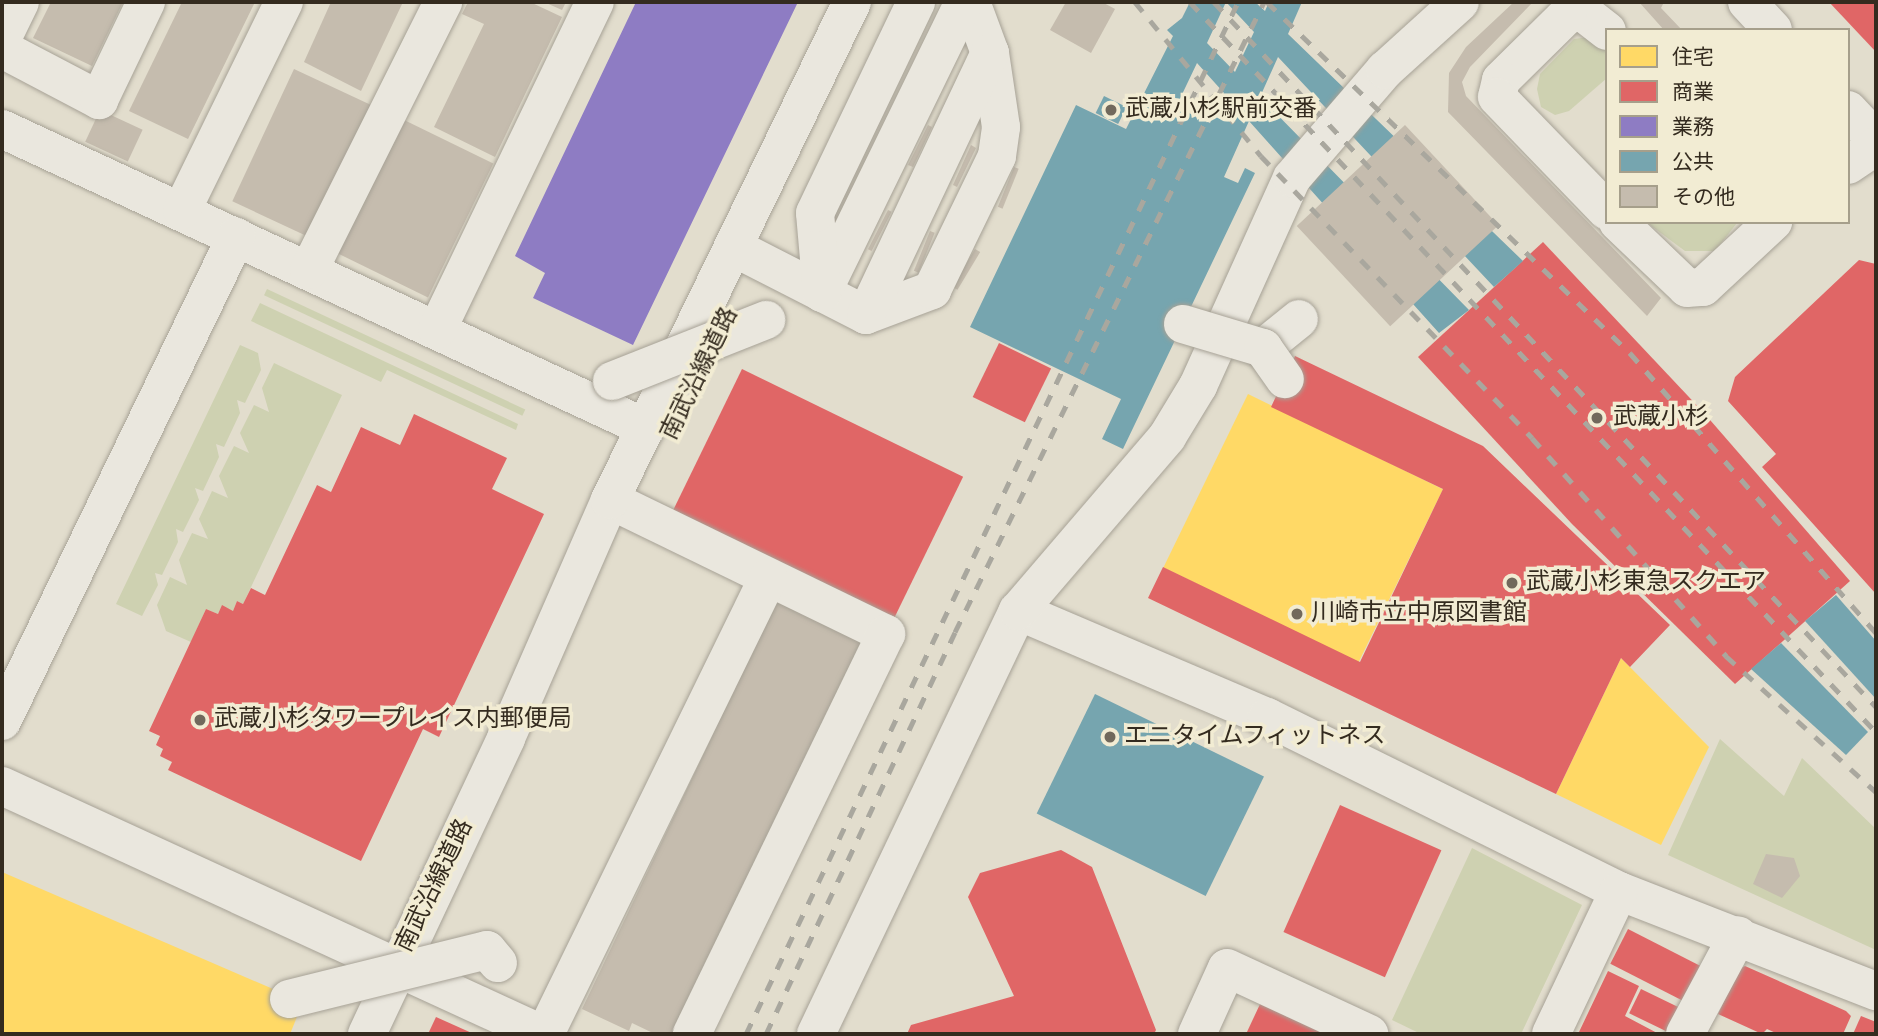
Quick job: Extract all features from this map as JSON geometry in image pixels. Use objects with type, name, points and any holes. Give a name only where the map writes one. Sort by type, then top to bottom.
[{"type":"street","points":[[2,39],[20,2]]},
{"type":"street","points":[[2,49],[99,100],[146,2]]},
{"type":"street","points":[[181,210],[284,2]]},
{"type":"street","points":[[309,270],[443,2]]},
{"type":"street","points":[[437,330],[594,2]]},
{"type":"street","name":"南武沿線道路","points":[[367,1034],[396,966],[506,738],[744,253],[852,2]]},
{"type":"street","name":"南武沿線道路","points":[[622,506],[646,428],[880,2]]},
{"type":"street","points":[[822,293],[815,213],[916,2]]},
{"type":"street","points":[[822,293],[964,2]]},
{"type":"street","points":[[744,253],[866,315],[990,53],[971,2]]},
{"type":"street","points":[[816,1034],[1018,611],[1167,437],[1198,386],[1292,178],[1385,70],[1461,2]]},
{"type":"street","points":[[1747,2],[1771,28]]},
{"type":"street","points":[[1605,29],[1583,12],[1568,14],[1502,80],[1497,97],[1605,209]]},
{"type":"street","points":[[1850,112],[1876,144]]},
{"type":"street","points":[[2,129],[646,428]]},
{"type":"street","points":[[1850,158],[1876,144]]},
{"type":"street","points":[[1850,164],[1876,144]]},
{"type":"street","points":[[1620,224],[1688,288],[1703,287],[1771,224]]},
{"type":"street","points":[[2,721],[236,237]]},
{"type":"street","points":[[1263,348],[1299,319]]},
{"type":"street","points":[[612,380],[766,320]]},
{"type":"street","points":[[1183,324],[1263,348],[1285,379]]},
{"type":"street","points":[[622,506],[886,634],[692,1034]]},
{"type":"street","points":[[2,786],[544,1034],[768,578]]},
{"type":"street","points":[[1018,611],[1267,717],[1619,891],[1738,935],[1876,991]]},
{"type":"street","points":[[1551,1034],[1619,891]]},
{"type":"street","points":[[1685,1034],[1738,935]]},
{"type":"street","points":[[313,999],[480,949]]},
{"type":"street","points":[[1197,1034],[1227,968],[1369,1034]]},
{"type":"green space","points":[[1589,37],[1605,45],[1605,80],[1569,111],[1555,115],[1541,107],[1537,89],[1540,74],[1574,39]]},
{"type":"green space","points":[[1649,224],[1736,224],[1715,251],[1685,251]]},
{"type":"green space","points":[[267,289],[525,409],[522,416],[264,295]]},
{"type":"green space","points":[[260,303],[518,424],[516,430],[387,370],[381,382],[251,321]]},
{"type":"green space","points":[[240,345],[258,353],[261,370],[245,403],[237,400],[240,413],[224,447],[216,444],[219,457],[203,491],[195,488],[199,500],[183,532],[176,529],[178,542],[162,575],[155,573],[158,585],[142,616],[116,604]]},
{"type":"green space","points":[[274,363],[342,395],[243,604],[237,601],[233,611],[222,606],[218,614],[206,609],[191,642],[166,631],[157,605],[170,577],[187,585],[179,560],[192,533],[208,539],[199,519],[212,491],[228,498],[219,476],[234,446],[249,453],[240,433],[254,405],[269,412],[262,388]]},
{"type":"green space","points":[[1720,739],[1784,796],[1802,758],[1876,829],[1876,950],[1668,855]]},
{"type":"green space","points":[[1472,848],[1582,905],[1521,1034],[1421,1034],[1392,1020]]},
{"type":"building: 住宅","points":[[1248,394],[1443,489],[1358,663],[1163,567]]},
{"type":"building: 住宅","points":[[1621,658],[1709,747],[1661,845],[1556,794]]},
{"type":"building: 住宅","points":[[2,872],[303,1002],[290,1034],[2,1034]]},
{"type":"building: 商業","points":[[1829,2],[1876,2],[1876,52]]},
{"type":"building: 商業","points":[[1543,242],[1704,413],[1850,581],[1735,684],[1572,524],[1418,357]]},
{"type":"building: 商業","points":[[1859,260],[1876,264],[1876,594],[1762,467],[1776,454],[1728,401],[1735,377]]},
{"type":"building: 商業","points":[[999,343],[1051,368],[1025,422],[973,397]]},
{"type":"building: 商業","name":"武蔵小杉東急スクエア","points":[[1295,356],[1483,446],[1670,625],[1630,667],[1621,658],[1556,794],[1148,598],[1163,567],[1360,662],[1443,489],[1271,407]]},
{"type":"building: 商業","points":[[742,369],[963,477],[893,622],[671,514]]},
{"type":"building: 商業","points":[[414,414],[507,458],[492,489],[544,514],[439,737],[423,729],[361,861],[168,770],[172,762],[160,756],[163,749],[156,745],[160,736],[149,731],[206,609],[218,614],[222,605],[233,611],[237,601],[243,604],[251,588],[265,595],[317,485],[331,492],[361,427],[400,445]]},
{"type":"building: 商業","points":[[1340,805],[1441,850],[1385,977],[1283,932]]},
{"type":"building: 商業","points":[[1061,850],[1092,867],[1156,1030],[1154,1034],[907,1034],[911,1025],[1014,996],[968,897],[980,873]]},
{"type":"building: 商業","points":[[1628,929],[1702,967],[1684,1001],[1610,964]]},
{"type":"building: 商業","points":[[1745,966],[1846,1011],[1851,1016],[1843,1034],[1778,1034],[1767,1029],[1762,1034],[1718,1014],[1739,969]]},
{"type":"building: 商業","points":[[1608,971],[1639,986],[1625,1016],[1659,1034],[1579,1032]]},
{"type":"building: 商業","points":[[1641,989],[1680,1008],[1668,1032],[1629,1013]]},
{"type":"building: 商業","points":[[1261,1002],[1331,1034],[1246,1034]]},
{"type":"building: 商業","points":[[1861,1016],[1876,1022],[1876,1034],[1853,1034]]},
{"type":"building: 商業","points":[[436,1017],[474,1034],[428,1034]]},
{"type":"building: 業務","points":[[636,2],[798,2],[633,345],[533,298],[545,273],[515,256]]},
{"type":"building: 公共","points":[[1190,2],[1226,2],[1255,2],[1265,11],[1269,2],[1302,2],[1288,34],[1523,261],[1494,287],[1278,57],[1260,97],[1469,310],[1439,333],[1249,121],[1224,177],[1238,183],[1245,168],[1255,173],[1123,449],[1102,439],[1121,399],[970,327],[1076,105],[1126,129],[1173,36],[1167,30],[1182,18]],"holes":[[[1226,2],[1254,32],[1235,72],[1207,43]],[[1197,63],[1224,93],[1210,123],[1176,107]]]},
{"type":"building: 公共","name":"武蔵小杉駅前交番","points":[[1104,96],[1126,107],[1118,124],[1096,113]]},
{"type":"building: 公共","points":[[1836,595],[1876,641],[1876,699],[1805,621]]},
{"type":"building: 公共","points":[[1781,643],[1868,732],[1846,755],[1751,669]]},
{"type":"building: 公共","points":[[1095,694],[1264,776],[1206,896],[1037,814]]},
{"type":"building: その他","points":[[51,2],[123,2],[92,66],[33,38]]},
{"type":"building: その他","points":[[182,2],[255,2],[188,139],[129,111]]},
{"type":"building: その他","points":[[331,2],[403,2],[361,91],[304,62]]},
{"type":"building: その他","points":[[468,2],[530,2],[562,17],[495,157],[434,127],[484,24],[462,14]]},
{"type":"building: その他","points":[[544,2],[566,2],[562,10]]},
{"type":"building: その他","points":[[1066,2],[1102,2],[1115,9],[1091,53],[1050,30]]},
{"type":"building: その他","points":[[1514,2],[1533,2],[1470,67],[1462,82],[1466,96],[1661,298],[1647,316],[1448,112],[1449,73],[1466,47]]},
{"type":"building: その他","points":[[1639,2],[1664,2],[1661,8],[1680,28],[1662,28]]},
{"type":"building: その他","points":[[294,69],[371,105],[309,237],[232,201]]},
{"type":"building: その他","points":[[100,110],[143,130],[128,162],[85,142]]},
{"type":"building: その他","points":[[398,117],[493,163],[428,297],[333,251]]},
{"type":"building: その他","points":[[928,125],[932,127],[913,167],[908,165]]},
{"type":"building: その他","points":[[1405,125],[1498,225],[1390,326],[1297,226]]},
{"type":"building: その他","points":[[971,145],[976,148],[957,187],[953,185]]},
{"type":"building: その他","points":[[1014,167],[1019,169],[1003,209],[998,207]]},
{"type":"building: その他","points":[[888,210],[892,212],[872,251],[868,249]]},
{"type":"building: その他","points":[[930,231],[935,233],[919,273],[914,271]]},
{"type":"building: その他","points":[[975,249],[980,252],[957,290],[952,287]]},
{"type":"building: その他","points":[[777,600],[867,643],[681,1034],[655,1034],[632,1023],[629,1031],[582,1009]]},
{"type":"building: その他","points":[[1766,854],[1794,858],[1800,876],[1782,898],[1753,884]]},
{"type":"railway","points":[[1135,2],[1261,156],[1532,438],[1726,656],[1876,792]]},
{"type":"railway","points":[[1190,2],[1876,732]]},
{"type":"railway","points":[[1214,2],[1876,707]]},
{"type":"railway","points":[[746,1034],[1238,2]]},
{"type":"railway","points":[[766,1034],[955,632],[1264,2]]},
{"type":"railway","points":[[1267,2],[1630,353],[1876,633]]},
{"type":"place","name":"武蔵小杉駅前交番","points":[[1111,110]]},
{"type":"place","name":"武蔵小杉","points":[[1597,418]]},
{"type":"place","name":"武蔵小杉東急スクエア","points":[[1512,583]]},
{"type":"place","name":"川崎市立中原図書館","points":[[1297,614]]},
{"type":"place","name":"武蔵小杉タワープレイス内郵便局","points":[[200,720]]},
{"type":"place","name":"エニタイムフィットネス","points":[[1110,737]]}]
